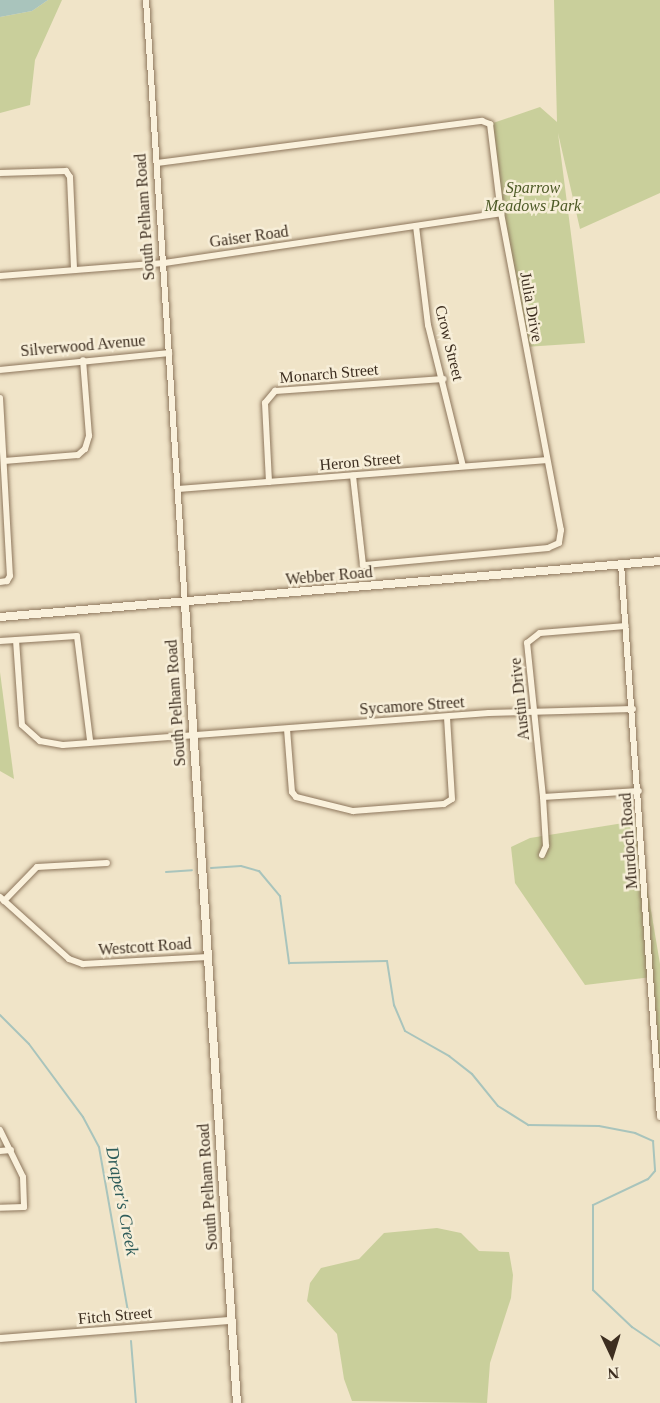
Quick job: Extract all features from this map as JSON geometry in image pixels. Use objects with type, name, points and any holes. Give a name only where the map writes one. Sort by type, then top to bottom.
[{"type":"main road","name":"Webber Road","points":[[0,617],[185,604],[660,561]]},
{"type":"main road","name":"South Pelham Road","points":[[185,604],[237,1403]]},
{"type":"street","name":"South Pelham Road","points":[[146,0],[185,604]]},
{"type":"street","name":"Julia Drive","points":[[157,163],[482,121],[490,124],[501,213],[545,460],[561,530],[559,543],[549,548],[363,565],[353,476]]},
{"type":"street","points":[[0,173],[66,171],[69,177],[74,270]]},
{"type":"street","name":"Gaiser Road","points":[[0,276],[164,263],[501,213]]},
{"type":"street","name":"Crow Street","points":[[416,226],[428,325],[444,379],[463,466]]},
{"type":"street","name":"Silverwood Avenue","points":[[0,370],[169,353]]},
{"type":"street","points":[[4,461],[83,452],[89,436],[83,360]]},
{"type":"street","name":"Monarch Street","points":[[269,482],[265,403],[275,391],[444,379]]},
{"type":"street","points":[[0,398],[10,576],[7,581],[0,582]]},
{"type":"street","name":"Heron Street","points":[[178,489],[545,460]]},
{"type":"street","name":"Murdoch Road","points":[[621,564],[639,791],[660,1117]]},
{"type":"street","name":"Austin Drive","points":[[542,855],[546,846],[543,797],[527,643],[531,636],[626,627]]},
{"type":"street","points":[[0,641],[77,636],[90,740]]},
{"type":"street","name":"Sycamore Street","points":[[16,640],[22,725],[40,741],[63,745],[447,717],[633,709]]},
{"type":"street","points":[[287,729],[292,792],[296,797],[352,812],[444,804],[452,799],[447,717]]},
{"type":"street","points":[[543,797],[639,791]]},
{"type":"street","points":[[2,899],[37,867],[107,863]]},
{"type":"street","name":"Westcott Road","points":[[2,899],[69,959],[83,964],[208,957]]},
{"type":"street","points":[[0,1130],[23,1177],[24,1207],[0,1208]]},
{"type":"street","points":[[0,1151],[11,1150]]},
{"type":"street","name":"Fitch Street","points":[[0,1338],[231,1320]]},
{"type":"green space","points":[[48,0],[62,0],[35,60],[30,105],[0,113],[0,17],[32,11]]},
{"type":"green space","name":"Sparrow Meadows Park","points":[[554,0],[660,0],[660,193],[580,229],[558,133],[585,343],[525,347],[490,124],[540,107],[557,122]]},
{"type":"green space","points":[[0,672],[14,779],[0,771]]},
{"type":"green space","points":[[636,821],[660,964],[660,1073],[652,977],[585,985],[515,883],[511,847],[530,838]]},
{"type":"green space","points":[[437,1228],[461,1233],[479,1251],[509,1252],[513,1275],[511,1298],[490,1363],[487,1403],[352,1401],[344,1379],[337,1334],[307,1301],[310,1283],[321,1268],[359,1259],[384,1233]]},
{"type":"water","points":[[0,0],[48,0],[32,11],[0,17]]},
{"type":"waterway","name":"Draper's Creek","points":[[211,868],[241,866],[259,871],[280,896],[289,963],[387,961],[394,1005],[405,1031],[449,1056],[472,1074],[498,1106],[528,1125],[599,1126],[635,1133],[653,1141],[655,1171],[648,1179],[593,1205],[593,1290],[632,1327],[660,1346]]},
{"type":"waterway","points":[[166,872],[192,870]]},
{"type":"waterway","name":"Draper's Creek","points":[[0,1015],[29,1044],[83,1117],[99,1147],[129,1317]]},
{"type":"waterway","points":[[131,1341],[136,1403]]}]
